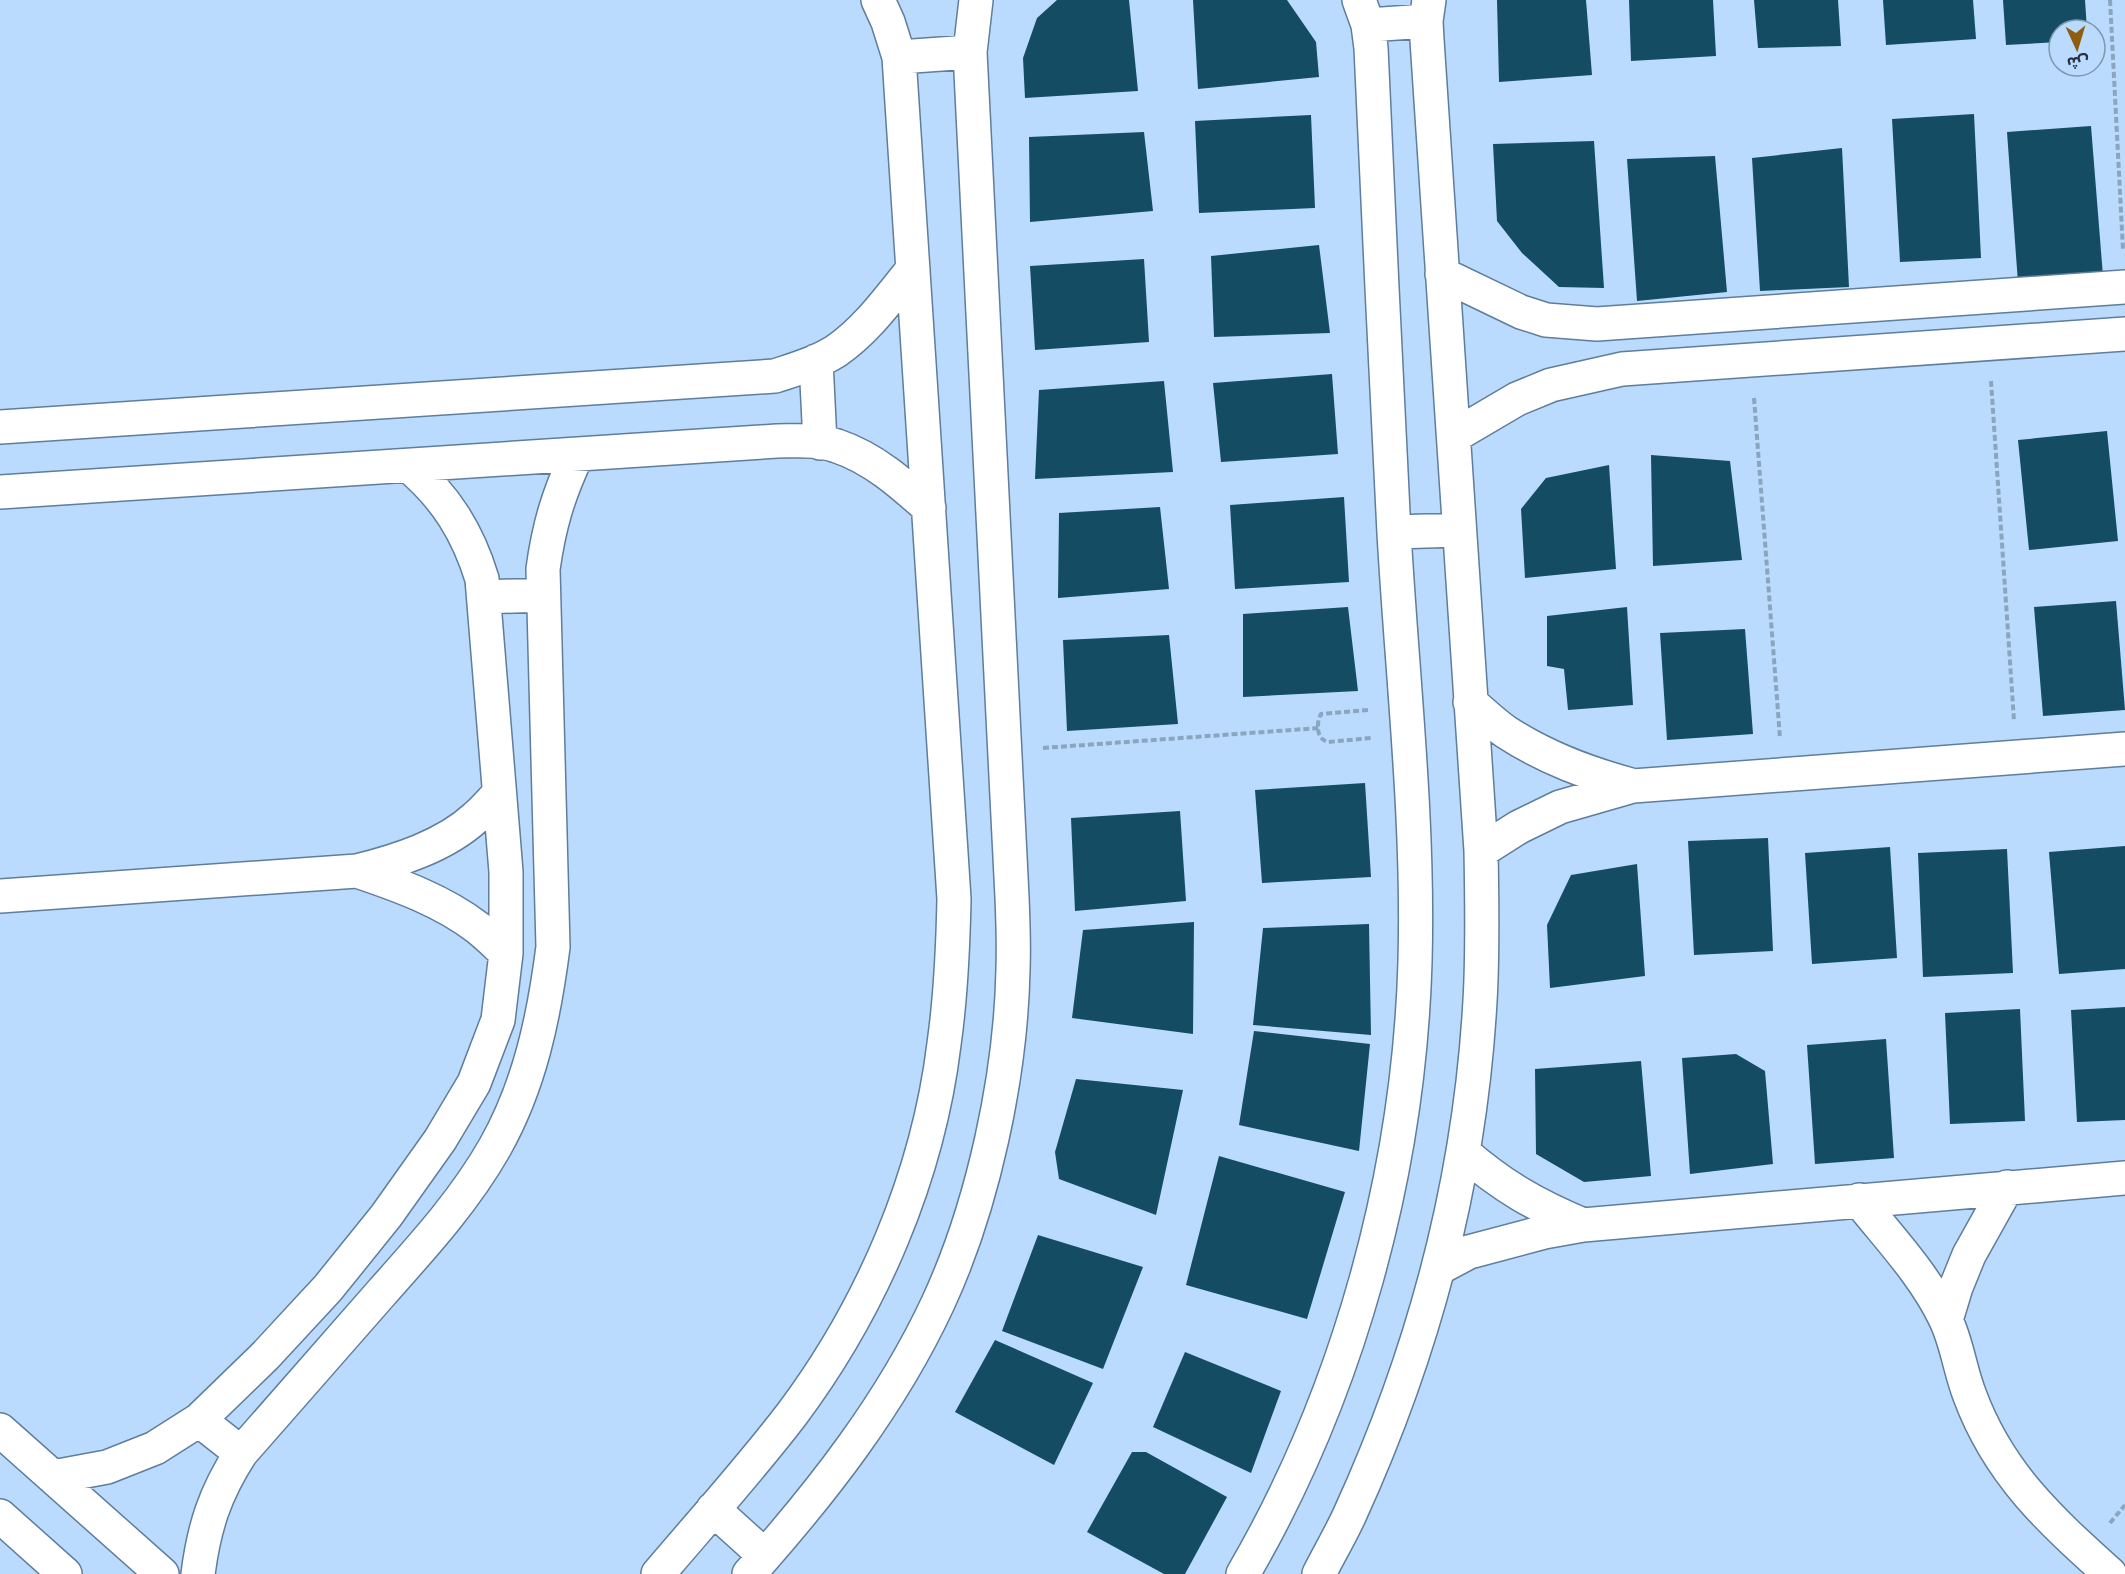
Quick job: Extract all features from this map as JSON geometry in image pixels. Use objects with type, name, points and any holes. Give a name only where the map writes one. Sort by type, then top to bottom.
[{"type":"street","points":[[658,1574],[793,1412],[828,1360],[860,1305],[887,1249],[910,1190],[930,1119],[945,1036],[952,972],[954,899],[929,508],[899,57],[878,0]]},
{"type":"street","points":[[713,1509],[757,1565],[806,1509],[843,1460],[878,1410],[938,1303],[982,1180],[997,1111],[1008,1041],[1013,971],[1012,897],[970,52],[976,0]]},
{"type":"street","points":[[1243,1574],[1303,1457],[1340,1362],[1371,1265],[1393,1165],[1408,1065],[1415,964],[1415,862],[1394,532],[1371,48],[1363,13],[1427,10],[1442,274],[1481,851],[1480,1002],[1474,1077],[1463,1152],[1439,1268],[1400,1393],[1350,1515],[1318,1574]]},
{"type":"street","points":[[899,57],[970,52]]},
{"type":"street","points":[[0,427],[775,376],[816,361],[835,351],[861,331],[913,269]]},
{"type":"street","points":[[1442,274],[1521,312],[1546,320],[1597,324],[2125,287]]},
{"type":"street","points":[[1454,436],[1517,399],[1551,385],[1622,369],[2125,334]]},
{"type":"street","points":[[816,361],[820,443]]},
{"type":"street","points":[[0,492],[777,441],[806,441],[835,445],[862,457],[887,471],[929,508]]},
{"type":"street","points":[[198,1574],[204,1532],[213,1504],[226,1477],[242,1453],[435,1232],[467,1191],[495,1147],[517,1100],[535,1050],[547,999],[553,947],[543,570],[549,529],[560,491],[577,455]]},
{"type":"street","points":[[53,1477],[107,1467],[155,1448],[199,1420],[265,1356],[328,1288],[386,1216],[440,1140],[474,1083],[498,1020],[506,953],[506,872],[482,579],[462,527],[447,504],[429,483],[409,466]]},
{"type":"street","points":[[1394,532],[1459,530]]},
{"type":"street","points":[[484,597],[542,595]]},
{"type":"street","points":[[1470,702],[1504,731],[1545,755],[1588,773],[1633,786]]},
{"type":"street","points":[[1481,851],[1519,827],[1560,807],[1633,786],[2125,749]]},
{"type":"street","points":[[0,896],[357,871],[387,864],[442,840],[475,818],[499,793]]},
{"type":"street","points":[[357,871],[400,886],[442,905],[478,928],[506,953]]},
{"type":"street","points":[[1463,1152],[1488,1174],[1518,1194],[1583,1225]]},
{"type":"street","points":[[1439,1268],[1469,1252],[1544,1232],[1583,1225],[2125,1178]]},
{"type":"street","points":[[1946,1320],[1969,1255],[2007,1187]]},
{"type":"street","points":[[1859,1200],[1929,1289],[1946,1320],[1970,1396],[1987,1435],[2008,1470],[2034,1504],[2110,1574]]},
{"type":"street","points":[[199,1420],[242,1453]]},
{"type":"street","points":[[0,1430],[162,1574]]},
{"type":"street","points":[[0,1516],[65,1574]]},
{"type":"path","points":[[2110,0],[2125,287]]},
{"type":"path","points":[[1988,343],[2016,757]]},
{"type":"path","points":[[1751,360],[1783,774]]},
{"type":"path","points":[[1325,713],[1406,722],[1328,742],[1321,740],[1319,728],[1319,717],[1325,713]]},
{"type":"path","points":[[1006,750],[1319,728]]},
{"type":"building","points":[[1057,0],[1129,0],[1138,91],[1025,98],[1023,58],[1037,18]]},
{"type":"building","points":[[1193,0],[1287,0],[1316,42],[1319,77],[1198,89]]},
{"type":"building","points":[[1497,0],[1586,0],[1592,75],[1499,82]]},
{"type":"building","points":[[1629,0],[1713,0],[1716,56],[1631,61]]},
{"type":"building","points":[[1754,0],[1838,0],[1841,46],[1758,48]]},
{"type":"building","points":[[1883,0],[1973,0],[1976,39],[1886,45]]},
{"type":"building","points":[[2003,0],[2085,0],[2086,18],[2047,18],[2047,43],[2006,45]]},
{"type":"building","points":[[1974,114],[1981,258],[1900,262],[1892,119]]},
{"type":"building","points":[[1311,115],[1315,208],[1199,213],[1195,121]]},
{"type":"building","points":[[2091,126],[2103,276],[2018,283],[2007,132]]},
{"type":"building","points":[[1144,132],[1153,211],[1030,222],[1029,137]]},
{"type":"building","points":[[1594,141],[1604,288],[1559,287],[1522,253],[1497,221],[1493,144]]},
{"type":"building","points":[[1842,148],[1849,287],[1760,291],[1752,158]]},
{"type":"building","points":[[1715,156],[1727,292],[1637,301],[1627,159]]},
{"type":"building","points":[[1319,245],[1330,333],[1214,337],[1211,256]]},
{"type":"building","points":[[1144,259],[1149,342],[1035,350],[1030,266]]},
{"type":"building","points":[[1332,374],[1338,454],[1221,462],[1213,383]]},
{"type":"building","points":[[1164,381],[1173,472],[1035,479],[1039,390]]},
{"type":"building","points":[[2107,431],[2118,541],[2029,550],[2018,440]]},
{"type":"building","points":[[1651,455],[1730,461],[1742,560],[1653,566]]},
{"type":"building","points":[[1609,465],[1616,569],[1525,578],[1521,509],[1546,478]]},
{"type":"building","points":[[1344,497],[1349,582],[1235,589],[1230,505]]},
{"type":"building","points":[[1160,507],[1169,589],[1058,598],[1059,513]]},
{"type":"building","points":[[2116,601],[2125,710],[2043,716],[2034,607]]},
{"type":"building","points":[[1348,607],[1358,691],[1243,697],[1243,614]]},
{"type":"building","points":[[1627,607],[1633,705],[1568,710],[1564,669],[1547,666],[1547,616]]},
{"type":"building","points":[[1745,629],[1753,734],[1667,740],[1660,633]]},
{"type":"building","points":[[1169,635],[1178,724],[1067,731],[1063,640]]},
{"type":"building","points":[[1365,783],[1371,877],[1262,883],[1255,790]]},
{"type":"building","points":[[1180,811],[1186,901],[1075,911],[1071,818]]},
{"type":"building","points":[[1768,838],[1773,951],[1694,955],[1688,841]]},
{"type":"building","points":[[2125,846],[2125,969],[2059,974],[2049,852]]},
{"type":"building","points":[[1890,847],[1897,958],[1812,964],[1805,853]]},
{"type":"building","points":[[2007,849],[2013,973],[1923,977],[1918,853]]},
{"type":"building","points":[[1637,864],[1645,976],[1550,988],[1547,925],[1571,875]]},
{"type":"building","points":[[1194,922],[1193,1034],[1072,1018],[1083,930]]},
{"type":"building","points":[[1369,924],[1371,1035],[1253,1025],[1263,928]]},
{"type":"building","points":[[2125,1007],[2125,1120],[2077,1122],[2071,1010]]},
{"type":"building","points":[[2020,1009],[2025,1121],[1950,1124],[1945,1013]]},
{"type":"building","points":[[1254,1031],[1370,1044],[1359,1151],[1239,1125]]},
{"type":"building","points":[[1886,1039],[1894,1158],[1815,1164],[1807,1045]]},
{"type":"building","points":[[1736,1054],[1765,1071],[1773,1164],[1690,1174],[1682,1058]]},
{"type":"building","points":[[1641,1061],[1651,1176],[1584,1182],[1536,1154],[1535,1069]]},
{"type":"building","points":[[1076,1079],[1183,1090],[1156,1215],[1059,1179],[1055,1152]]},
{"type":"building","points":[[1219,1156],[1345,1192],[1307,1319],[1186,1285]]},
{"type":"building","points":[[1038,1235],[1143,1267],[1103,1369],[1002,1331]]},
{"type":"building","points":[[995,1340],[1093,1383],[1054,1465],[955,1412]]},
{"type":"building","points":[[1185,1352],[1281,1391],[1251,1473],[1153,1427]]},
{"type":"building","points":[[1132,1452],[1146,1452],[1227,1497],[1185,1574],[1164,1574],[1087,1532]]}]
